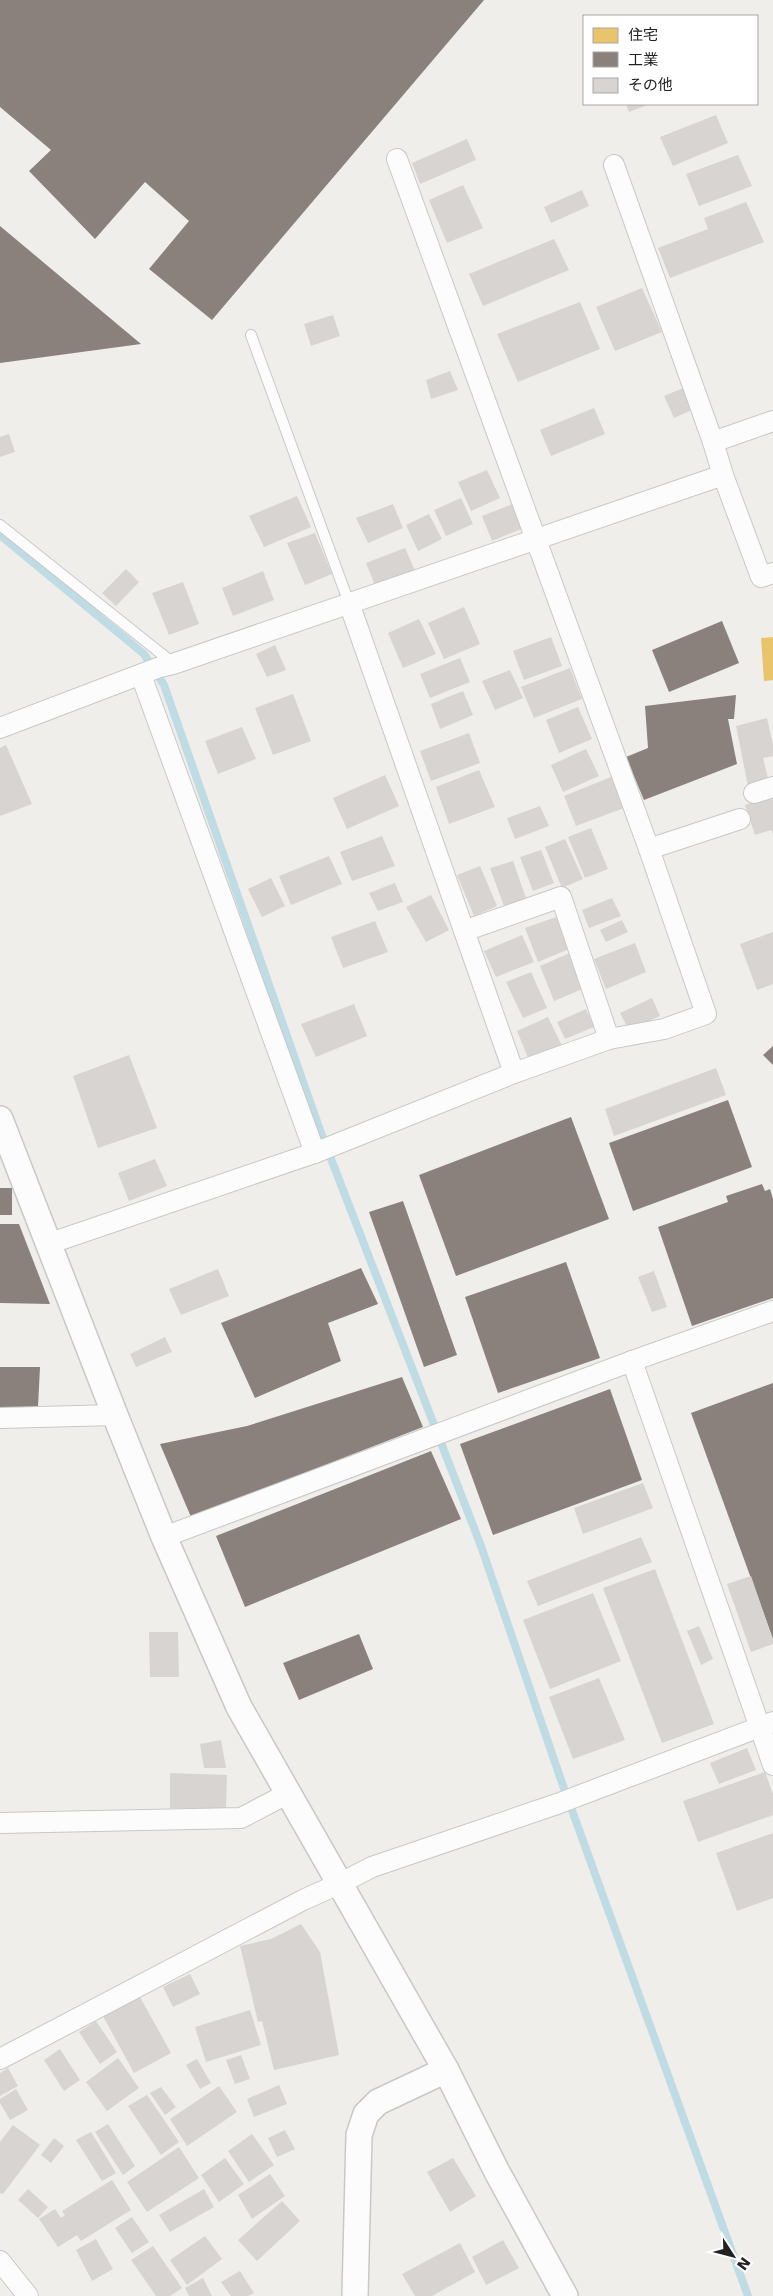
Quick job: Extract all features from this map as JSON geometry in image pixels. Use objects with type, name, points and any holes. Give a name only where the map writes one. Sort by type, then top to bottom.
[{"type":"street","points":[[48,1244],[316,1153],[514,1074],[609,1039],[664,1029],[706,1014],[649,849],[397,159]]},
{"type":"street","points":[[614,165],[761,576],[773,573]]},
{"type":"street","points":[[713,442],[773,421]]},
{"type":"street","points":[[0,728],[156,669],[537,540],[723,474]]},
{"type":"street","points":[[349,603],[514,1074]]},
{"type":"street","points":[[156,669],[316,1153]]},
{"type":"street","points":[[649,849],[740,819]]},
{"type":"street","points":[[464,931],[561,897],[609,1039]]},
{"type":"street","points":[[0,1119],[164,1537],[239,1707],[446,2070],[497,2172],[565,2296]]},
{"type":"street","points":[[164,1537],[632,1361],[773,1311]]},
{"type":"street","points":[[632,1361],[766,1725],[773,1765]]},
{"type":"street","points":[[0,1418],[115,1415]]},
{"type":"street","points":[[0,2060],[303,1900],[372,1867],[557,1804],[766,1725]]},
{"type":"street","points":[[0,1823],[241,1818],[287,1794]]},
{"type":"street","points":[[355,2296],[359,2135],[366,2114],[378,2102],[446,2070]]},
{"type":"street","points":[[0,2261],[28,2296]]},
{"type":"lane","points":[[251,335],[349,603]]},
{"type":"lane","points":[[0,525],[156,669]]},
{"type":"building: 住宅","points":[[773,637],[773,680],[764,681],[761,638]]},
{"type":"building: 工業","points":[[0,0],[484,0],[212,320],[149,269],[189,221],[145,182],[95,239],[29,171],[51,150],[0,107]]},
{"type":"building: 工業","points":[[0,226],[141,344],[0,363]]},
{"type":"building: 工業","points":[[722,621],[739,663],[669,692],[652,650]]},
{"type":"building: 工業","points":[[736,695],[734,719],[728,719],[737,764],[644,800],[626,757],[648,748],[645,706]]},
{"type":"building: 工業","points":[[773,1046],[773,1065],[763,1055]]},
{"type":"building: 工業","points":[[728,1100],[752,1167],[633,1211],[609,1143]]},
{"type":"building: 工業","points":[[571,1117],[609,1219],[456,1276],[419,1175]]},
{"type":"building: 工業","points":[[762,1184],[765,1191],[770,1189],[773,1199],[773,1298],[692,1326],[658,1227],[728,1202],[726,1196]]},
{"type":"building: 工業","points":[[0,1188],[12,1188],[12,1215],[0,1215]]},
{"type":"building: 工業","points":[[403,1201],[457,1355],[424,1367],[369,1212]]},
{"type":"building: 工業","points":[[0,1224],[19,1224],[50,1304],[0,1303]]},
{"type":"building: 工業","points":[[566,1262],[600,1358],[498,1393],[465,1297]]},
{"type":"building: 工業","points":[[361,1268],[378,1304],[328,1323],[341,1361],[255,1398],[221,1323]]},
{"type":"building: 工業","points":[[0,1367],[40,1367],[38,1407],[0,1408]]},
{"type":"building: 工業","points":[[402,1377],[423,1427],[191,1517],[160,1444],[247,1426]]},
{"type":"building: 工業","points":[[773,1383],[773,1639],[691,1413]]},
{"type":"building: 工業","points":[[610,1389],[642,1480],[493,1535],[460,1444]]},
{"type":"building: 工業","points":[[431,1451],[461,1519],[245,1607],[216,1536]]},
{"type":"building: 工業","points":[[359,1634],[373,1669],[299,1700],[283,1663]]},
{"type":"building: その他","points":[[626,105],[647,105],[629,112]]},
{"type":"building: その他","points":[[716,115],[728,143],[673,166],[660,137]]},
{"type":"building: その他","points":[[467,139],[476,160],[420,184],[412,163]]},
{"type":"building: その他","points":[[738,155],[752,186],[699,206],[686,174]]},
{"type":"building: その他","points":[[463,185],[483,228],[447,243],[429,200]]},
{"type":"building: その他","points":[[582,190],[589,206],[551,223],[544,207]]},
{"type":"building: その他","points":[[746,202],[764,242],[670,278],[658,248],[708,229],[704,218]]},
{"type":"building: その他","points":[[554,239],[569,270],[483,306],[469,274]]},
{"type":"building: その他","points":[[642,288],[662,332],[615,351],[596,307]]},
{"type":"building: その他","points":[[580,302],[600,349],[518,382],[497,334]]},
{"type":"building: その他","points":[[333,315],[340,336],[311,346],[304,324]]},
{"type":"building: その他","points":[[450,371],[458,390],[431,399],[426,380]]},
{"type":"building: その他","points":[[683,388],[692,410],[674,418],[664,396]]},
{"type":"building: その他","points":[[594,408],[605,434],[551,456],[540,430]]},
{"type":"building: その他","points":[[9,434],[15,452],[0,457],[0,437]]},
{"type":"building: その他","points":[[487,470],[500,498],[471,511],[458,482]]},
{"type":"building: その他","points":[[297,496],[311,527],[264,547],[249,516]]},
{"type":"building: その他","points":[[461,498],[473,524],[446,536],[434,510]]},
{"type":"building: その他","points":[[515,503],[526,527],[492,541],[482,516]]},
{"type":"building: その他","points":[[393,504],[403,528],[368,543],[356,518]]},
{"type":"building: その他","points":[[429,514],[442,539],[418,551],[406,525]]},
{"type":"building: その他","points":[[315,533],[332,574],[305,585],[287,543]]},
{"type":"building: その他","points":[[405,548],[416,573],[377,590],[366,563]]},
{"type":"building: その他","points":[[126,569],[139,582],[116,606],[102,593]]},
{"type":"building: その他","points":[[263,571],[274,600],[233,616],[222,588]]},
{"type":"building: その他","points":[[183,582],[199,624],[169,635],[152,593]]},
{"type":"building: その他","points":[[464,607],[480,644],[444,659],[428,623]]},
{"type":"building: その他","points":[[419,619],[436,654],[403,668],[388,633]]},
{"type":"building: その他","points":[[551,637],[562,666],[524,680],[513,651]]},
{"type":"building: その他","points":[[275,645],[286,670],[267,677],[256,654]]},
{"type":"building: その他","points":[[460,658],[470,682],[430,698],[420,674]]},
{"type":"building: その他","points":[[570,668],[582,699],[534,718],[521,687]]},
{"type":"building: その他","points":[[510,670],[523,698],[495,710],[482,681]]},
{"type":"building: その他","points":[[463,691],[473,715],[440,729],[431,704]]},
{"type":"building: その他","points":[[293,694],[311,741],[273,755],[255,708]]},
{"type":"building: その他","points":[[578,707],[592,739],[559,753],[546,720]]},
{"type":"building: その他","points":[[767,718],[773,745],[773,756],[763,758],[769,782],[748,786],[736,726]]},
{"type":"building: その他","points":[[242,727],[256,759],[218,774],[205,741]]},
{"type":"building: その他","points":[[469,733],[480,763],[431,781],[420,751]]},
{"type":"building: その他","points":[[6,745],[32,804],[0,816],[0,748]]},
{"type":"building: その他","points":[[586,749],[599,776],[563,792],[551,765]]},
{"type":"building: その他","points":[[479,770],[495,807],[449,824],[436,787]]},
{"type":"building: その他","points":[[385,775],[399,806],[347,829],[333,798]]},
{"type":"building: その他","points":[[611,777],[624,808],[576,826],[564,796]]},
{"type":"building: その他","points":[[773,796],[773,834],[771,830],[755,835],[745,805]]},
{"type":"building: その他","points":[[540,806],[549,826],[515,839],[507,818]]},
{"type":"building: その他","points":[[591,828],[608,869],[585,878],[568,837]]},
{"type":"building: その他","points":[[382,836],[395,866],[352,881],[340,852]]},
{"type":"building: その他","points":[[565,839],[583,879],[562,888],[545,847]]},
{"type":"building: その他","points":[[541,850],[554,883],[533,891],[520,857]]},
{"type":"building: その他","points":[[329,856],[342,884],[291,905],[279,876]]},
{"type":"building: その他","points":[[513,861],[526,898],[504,906],[490,868]]},
{"type":"building: その他","points":[[480,866],[497,906],[474,916],[457,875]]},
{"type":"building: その他","points":[[271,878],[285,906],[262,917],[248,889]]},
{"type":"building: その他","points":[[395,883],[403,902],[378,911],[369,893]]},
{"type":"building: その他","points":[[431,895],[449,930],[426,942],[406,907]]},
{"type":"building: その他","points":[[612,898],[621,916],[589,928],[582,910]]},
{"type":"building: その他","points":[[556,917],[569,949],[538,962],[525,928]]},
{"type":"building: その他","points":[[622,920],[628,932],[606,942],[600,930]]},
{"type":"building: その他","points":[[375,921],[388,952],[343,968],[331,937]]},
{"type":"building: その他","points":[[773,932],[773,984],[757,990],[740,944]]},
{"type":"building: その他","points":[[522,935],[534,962],[496,977],[484,951]]},
{"type":"building: その他","points":[[635,943],[646,972],[606,989],[594,959]]},
{"type":"building: その他","points":[[570,953],[585,988],[554,1001],[540,966]]},
{"type":"building: その他","points":[[531,972],[547,1008],[523,1018],[506,982]]},
{"type":"building: その他","points":[[652,998],[660,1016],[629,1030],[620,1013]]},
{"type":"building: その他","points":[[354,1004],[367,1036],[316,1057],[301,1024]]},
{"type":"building: その他","points":[[586,1009],[594,1027],[565,1039],[557,1022]]},
{"type":"building: その他","points":[[548,1017],[562,1046],[529,1060],[517,1031]]},
{"type":"building: その他","points":[[129,1055],[157,1128],[98,1148],[73,1076]]},
{"type":"building: その他","points":[[716,1068],[726,1095],[614,1136],[605,1109]]},
{"type":"building: その他","points":[[155,1159],[167,1186],[129,1201],[118,1173]]},
{"type":"building: その他","points":[[218,1269],[229,1296],[181,1315],[169,1289]]},
{"type":"building: その他","points":[[654,1271],[667,1307],[652,1312],[638,1277]]},
{"type":"building: その他","points":[[165,1337],[172,1352],[136,1367],[130,1354]]},
{"type":"building: その他","points":[[643,1483],[653,1508],[583,1534],[574,1508]]},
{"type":"building: その他","points":[[641,1537],[652,1562],[538,1606],[527,1581]]},
{"type":"building: その他","points":[[655,1569],[714,1724],[662,1743],[603,1588]]},
{"type":"building: その他","points":[[751,1576],[773,1644],[751,1652],[727,1584]]},
{"type":"building: その他","points":[[593,1593],[621,1661],[550,1689],[523,1620]]},
{"type":"building: その他","points":[[699,1626],[713,1659],[701,1665],[687,1631]]},
{"type":"building: その他","points":[[149,1632],[178,1632],[179,1677],[150,1677]]},
{"type":"building: その他","points":[[599,1678],[625,1740],[573,1759],[549,1697]]},
{"type":"building: その他","points":[[221,1740],[226,1768],[204,1768],[200,1744]]},
{"type":"building: その他","points":[[747,1748],[756,1770],[719,1784],[710,1763]]},
{"type":"building: その他","points":[[765,1772],[773,1794],[773,1815],[698,1842],[683,1801]]},
{"type":"building: その他","points":[[170,1773],[227,1775],[226,1809],[170,1808]]},
{"type":"building: その他","points":[[773,1833],[773,1898],[737,1911],[716,1853]]},
{"type":"building: その他","points":[[301,1924],[320,1952],[339,2055],[274,2070],[262,2021],[258,2022],[240,1946],[271,1939]]},
{"type":"building: その他","points":[[190,1974],[200,1994],[173,2007],[163,1987]]},
{"type":"building: その他","points":[[140,1997],[171,2053],[134,2073],[103,2016]]},
{"type":"building: その他","points":[[250,2010],[261,2045],[206,2062],[195,2027]]},
{"type":"building: その他","points":[[96,2021],[117,2052],[100,2064],[79,2032]]},
{"type":"building: その他","points":[[60,2049],[80,2080],[64,2091],[44,2060]]},
{"type":"building: その他","points":[[241,2055],[250,2079],[235,2084],[226,2060]]},
{"type":"building: その他","points":[[118,2058],[139,2088],[107,2111],[86,2082]]},
{"type":"building: その他","points":[[197,2059],[211,2083],[200,2089],[186,2065]]},
{"type":"building: その他","points":[[8,2068],[18,2086],[0,2096],[0,2073]]},
{"type":"building: その他","points":[[279,2085],[287,2104],[254,2117],[247,2099]]},
{"type":"building: その他","points":[[219,2086],[237,2112],[187,2146],[170,2119]]},
{"type":"building: その他","points":[[161,2087],[176,2107],[165,2115],[150,2093]]},
{"type":"building: その他","points":[[16,2089],[28,2110],[10,2120],[0,2103],[0,2099]]},
{"type":"building: その他","points":[[147,2095],[179,2142],[161,2155],[128,2106]]},
{"type":"building: その他","points":[[108,2124],[135,2166],[123,2175],[95,2132]]},
{"type":"building: その他","points":[[13,2125],[40,2145],[3,2194],[0,2193],[0,2142]]},
{"type":"building: その他","points":[[285,2130],[295,2149],[277,2157],[268,2138]]},
{"type":"building: その他","points":[[91,2132],[116,2173],[102,2181],[76,2140]]},
{"type":"building: その他","points":[[252,2134],[274,2165],[249,2182],[228,2151]]},
{"type":"building: その他","points":[[54,2138],[64,2146],[51,2163],[41,2155]]},
{"type":"building: その他","points":[[179,2147],[199,2178],[147,2212],[127,2182]]},
{"type":"building: その他","points":[[225,2158],[244,2184],[219,2202],[201,2175]]},
{"type":"building: その他","points":[[453,2158],[476,2196],[450,2212],[427,2172]]},
{"type":"building: その他","points":[[270,2174],[285,2196],[252,2219],[238,2195]]},
{"type":"building: その他","points":[[112,2180],[131,2210],[81,2241],[77,2235],[58,2247],[39,2219],[55,2209],[61,2218],[65,2215],[62,2211]]},
{"type":"building: その他","points":[[28,2189],[48,2207],[38,2218],[18,2200]]},
{"type":"building: その他","points":[[204,2189],[214,2207],[170,2232],[159,2215]]},
{"type":"building: その他","points":[[282,2201],[300,2221],[257,2261],[238,2240]]},
{"type":"building: その他","points":[[132,2217],[149,2242],[132,2253],[115,2228]]},
{"type":"building: その他","points":[[205,2236],[222,2259],[187,2285],[170,2260]]},
{"type":"building: その他","points":[[96,2239],[113,2269],[92,2281],[76,2250]]},
{"type":"building: その他","points":[[503,2240],[519,2268],[486,2285],[472,2257]]},
{"type":"building: その他","points":[[460,2243],[475,2272],[432,2296],[415,2296],[402,2274]]},
{"type":"building: その他","points":[[153,2246],[182,2288],[170,2296],[156,2296],[131,2260]]},
{"type":"building: その他","points":[[240,2271],[254,2293],[248,2296],[231,2296],[221,2282]]},
{"type":"building: その他","points":[[203,2278],[212,2296],[189,2296],[185,2288]]},
{"type":"waterway","points":[[0,535],[144,654],[164,685],[321,1133],[481,1546],[561,1780],[748,2296]]}]
